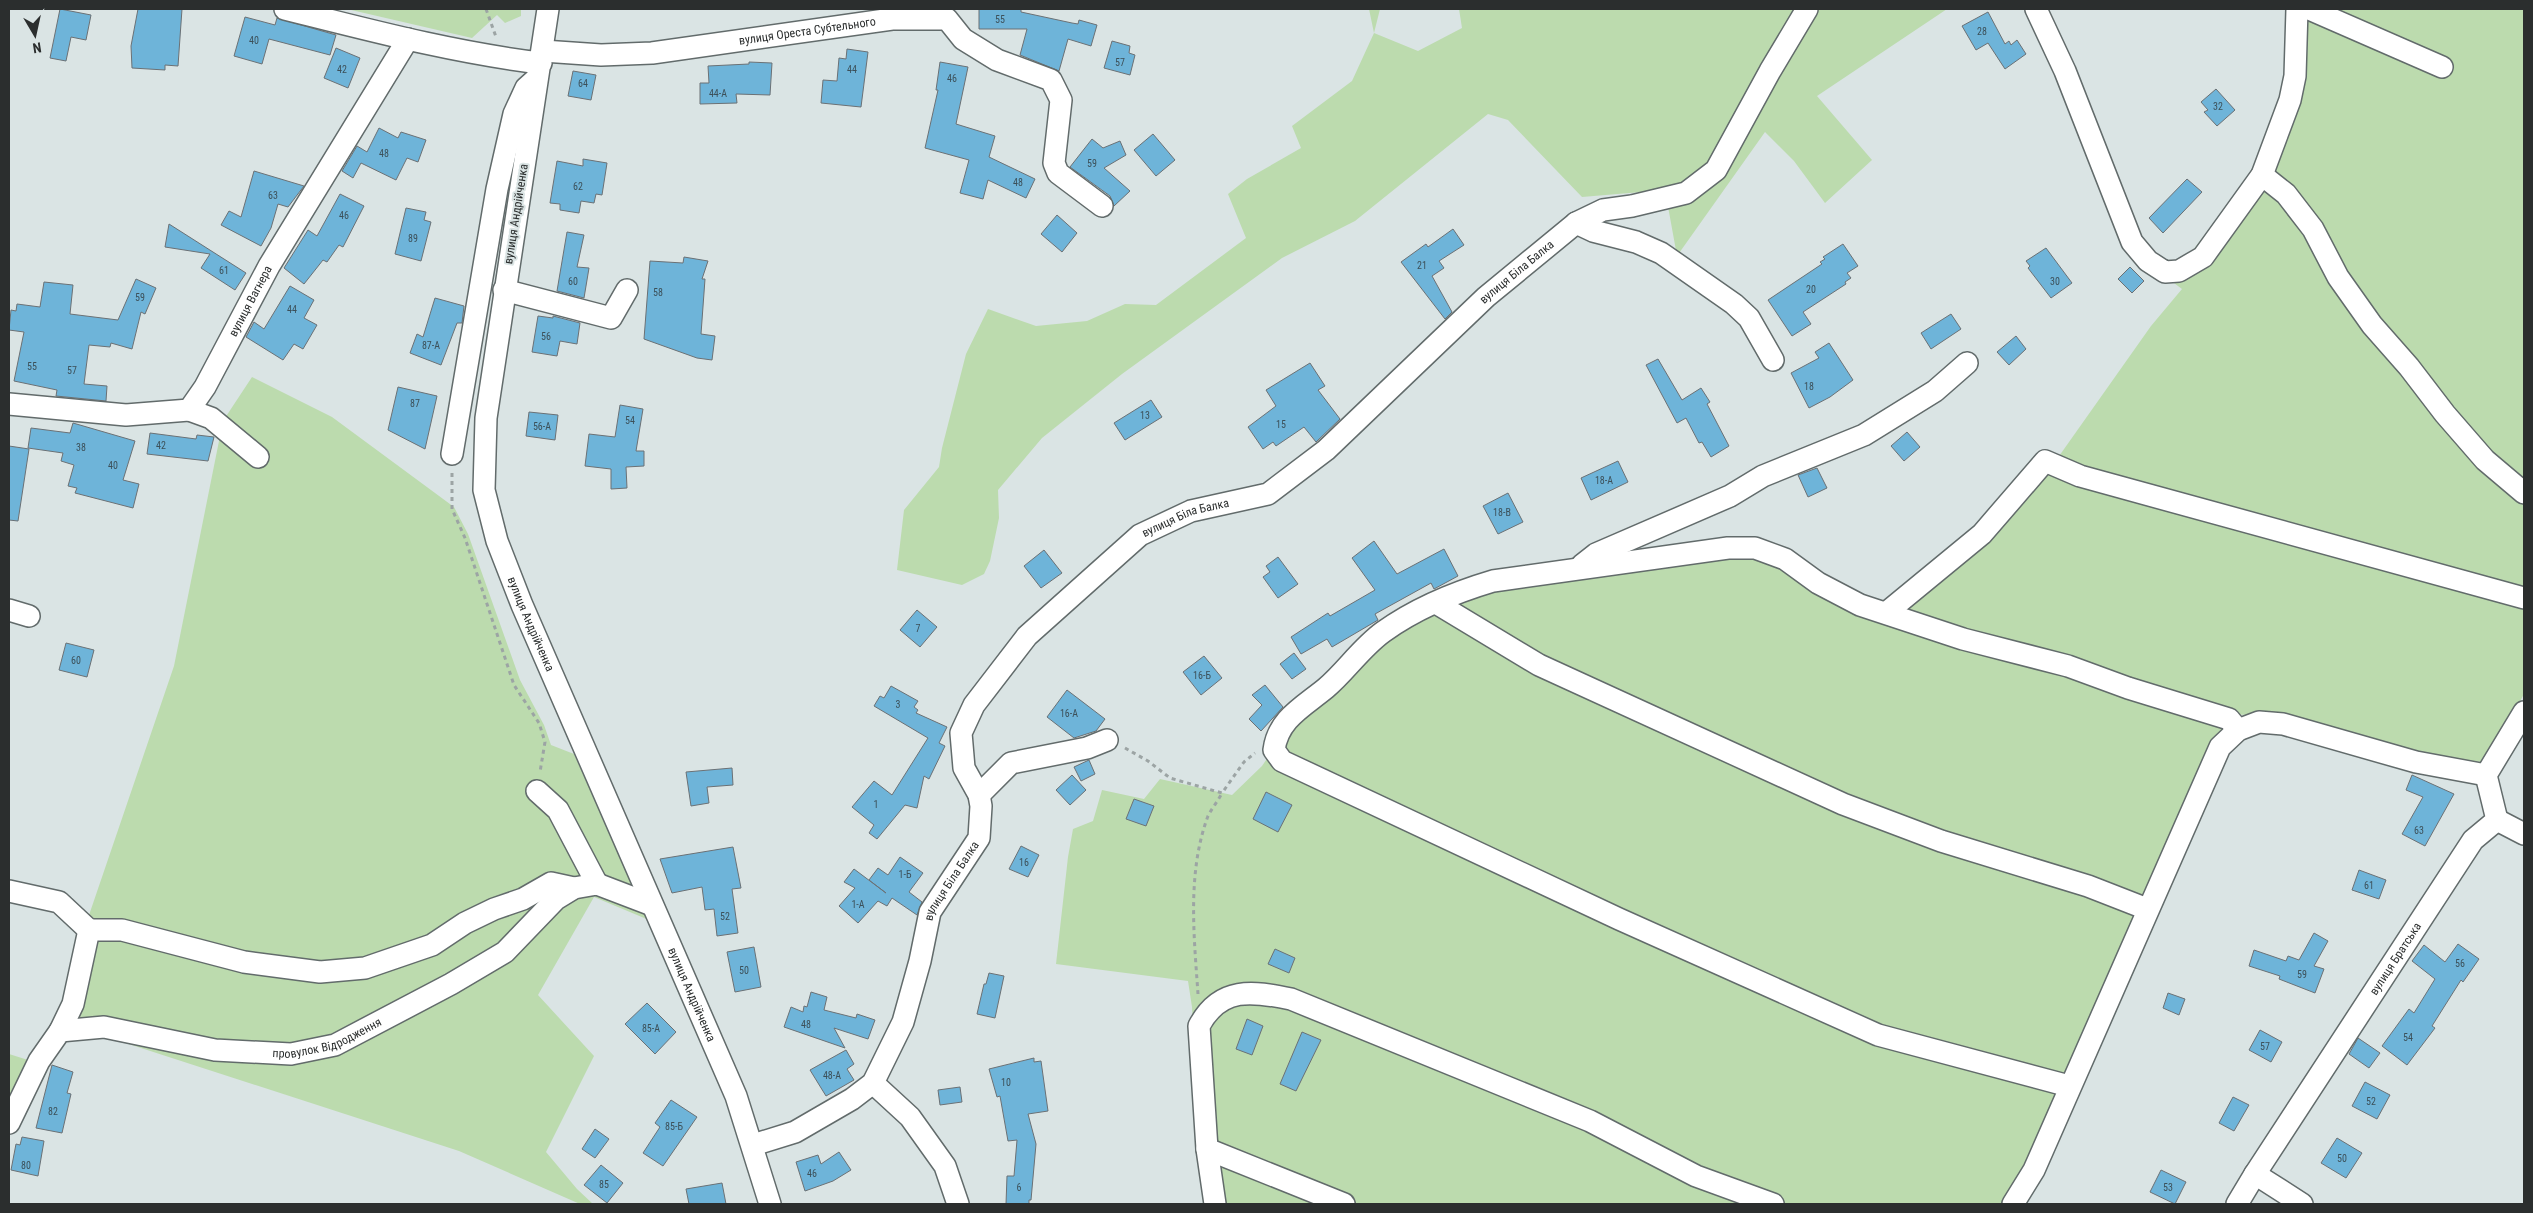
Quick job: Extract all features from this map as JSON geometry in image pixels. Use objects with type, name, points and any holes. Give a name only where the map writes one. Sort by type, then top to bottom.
[{"type":"street","name":"вулиця Ореста Субтельного","points":[[285,9],[505,59],[541,64],[601,55],[652,53],[892,19],[947,14],[963,39],[997,60],[1051,80],[1061,100],[1054,163],[1058,173],[1102,206]]},
{"type":"street","name":"вулиця Андрійченка","points":[[548,9],[486,418],[484,490],[497,541],[522,605],[736,1096],[753,1145],[770,1204]]},
{"type":"street","name":"вулиця Біла Балка","points":[[753,1145],[795,1132],[852,1099],[873,1083],[903,1022],[920,961],[930,912],[979,838],[982,816],[979,795],[964,768],[961,733],[974,705],[1026,636],[1140,535],[1191,511],[1268,494],[1326,450],[1486,297],[1576,223],[1603,210],[1632,206],[1686,193],[1716,170],[1770,71],[1807,9]]},
{"type":"street","points":[[2036,9],[2065,71],[2132,242],[2148,261],[2166,272],[2179,271],[2203,257],[2262,175],[2290,100],[2295,76],[2297,9]]},
{"type":"street","points":[[2310,9],[2442,67]]},
{"type":"street","name":"вулиця Вагнера","points":[[189,410],[205,387],[269,266],[408,38]]},
{"type":"street","points":[[452,454],[497,189],[514,114],[526,88],[541,64]]},
{"type":"street","points":[[2262,175],[2286,194],[2313,229],[2338,277],[2372,325],[2409,367],[2445,414],[2485,460],[2524,493]]},
{"type":"street","points":[[1576,223],[1593,231],[1636,242],[1662,253],[1734,304],[1749,318],[1773,360]]},
{"type":"street","points":[[504,290],[611,318],[627,290]]},
{"type":"street","points":[[1578,568],[1596,554],[1730,496],[1763,476],[1864,435],[1935,391],[1967,363]]},
{"type":"street","points":[[9,404],[126,414],[189,410],[210,418],[258,457]]},
{"type":"street","points":[[1886,613],[1982,534],[2045,461],[2080,476],[2524,598]]},
{"type":"street","points":[[2069,1086],[1878,1034],[1619,918],[1282,761],[1274,750],[1276,738],[1282,724],[1327,687],[1382,632],[1436,603],[1493,581],[1728,548],[1755,548],[1785,559],[1818,583],[1860,605],[1962,639],[2068,666],[2128,688],[2229,719],[2238,730]]},
{"type":"street","points":[[1436,603],[1539,665],[1843,804],[1941,841],[2088,886],[2147,909]]},
{"type":"street","points":[[9,610],[29,616]]},
{"type":"street","points":[[2524,712],[2486,774],[2497,820],[2524,834]]},
{"type":"street","points":[[2013,1204],[2034,1170],[2069,1086],[2220,747],[2238,730],[2259,722],[2283,724],[2416,762],[2486,774]]},
{"type":"street","points":[[979,795],[1011,762],[1078,750],[1107,740]]},
{"type":"street","points":[[537,791],[558,810],[596,884],[652,905]]},
{"type":"street","name":"вулиця Братська","points":[[2237,1204],[2474,840],[2497,820]]},
{"type":"street","points":[[9,891],[59,902],[90,930],[122,930],[244,962],[320,972],[365,968],[432,945],[465,923],[494,909],[523,899],[551,884],[574,888]]},
{"type":"street","name":"провулок Відродження","points":[[60,1031],[104,1027],[215,1050],[291,1054],[335,1045],[451,984],[506,952],[556,899],[574,888],[596,884]]},
{"type":"street","points":[[9,1123],[39,1060],[60,1031],[73,1004],[90,930]]},
{"type":"street","points":[[1215,1204],[1207,1149],[1199,1026],[1208,1009],[1245,992],[1291,999],[1590,1121],[1696,1176],[1773,1204]]},
{"type":"street","points":[[873,1083],[910,1118],[945,1166],[958,1204]]},
{"type":"street","points":[[1207,1149],[1344,1204]]},
{"type":"street","points":[[2255,1174],[2302,1204]]},
{"type":"path","points":[[452,454],[452,509],[465,538],[514,684],[539,723],[545,742],[537,791]]},
{"type":"path","points":[[1199,1026],[1194,936],[1198,854],[1209,815],[1222,793],[1244,762],[1276,738]]},
{"type":"path","points":[[1107,740],[1148,761],[1170,778],[1222,793]]},
{"type":"green space","points":[[347,9],[521,9],[521,16],[505,23],[497,15],[472,38]]},
{"type":"green space","points":[[1369,9],[1380,9],[1374,33]]},
{"type":"green space","points":[[1459,9],[1947,9],[1817,96],[1872,160],[1825,203],[1794,161],[1765,132],[1677,256],[1665,190],[1582,197],[1508,120],[1488,114],[1355,221],[1282,258],[1122,374],[1042,438],[998,490],[999,518],[990,561],[984,574],[962,585],[897,570],[904,510],[939,467],[966,354],[988,309],[1036,326],[1087,321],[1125,304],[1156,305],[1246,238],[1228,194],[1247,179],[1301,148],[1292,126],[1352,81],[1374,33],[1418,51],[1462,28]]},
{"type":"green space","points":[[2285,9],[2524,9],[2524,694],[2487,762],[2448,761],[2288,717],[2228,714],[2028,1168],[2006,1204],[1209,1204],[1200,1153],[1192,1007],[1188,981],[1056,964],[1073,829],[1093,821],[1102,790],[1144,799],[1160,779],[1232,795],[1262,766],[1283,735],[1392,633],[1475,591],[1757,552],[1887,617],[2057,459],[2151,326],[2182,289],[2170,280],[2250,176],[2278,125],[2287,61]]},
{"type":"green space","points":[[252,377],[332,417],[454,507],[468,534],[520,680],[544,725],[551,745],[574,754],[649,920],[594,897],[538,995],[594,1056],[546,1152],[577,1189],[593,1204],[580,1204],[459,1151],[70,1025],[87,921],[174,666],[223,421]]},
{"type":"green space","points":[[9,1054],[28,1060],[9,1108]]},
{"type":"building","points":[[60,9],[91,15],[86,40],[71,37],[66,61],[50,58]]},
{"type":"building","points":[[138,9],[182,9],[178,66],[165,65],[165,70],[132,68],[131,46]]},
{"type":"building","points":[[979,9],[1021,9],[1021,12],[1072,23],[1078,24],[1079,20],[1097,25],[1091,46],[1068,39],[1059,71],[1020,55],[1027,29],[979,29]]},
{"type":"building","points":[[1988,12],[2005,44],[2009,41],[2011,45],[2017,40],[2026,54],[2005,69],[1988,43],[1976,50],[1962,26]]},
{"type":"building","points":[[245,17],[275,25],[277,18],[336,35],[330,55],[269,39],[262,64],[234,56]]},
{"type":"building","points":[[1112,41],[1130,46],[1129,53],[1135,55],[1130,75],[1104,68]]},
{"type":"building","points":[[336,48],[360,58],[348,88],[324,78]]},
{"type":"building","points":[[847,49],[868,52],[861,107],[821,103],[823,80],[837,81],[839,58],[846,59]]},
{"type":"building","points":[[749,62],[772,63],[770,95],[736,94],[737,103],[700,104],[700,83],[709,83],[708,66],[749,64]]},
{"type":"building","points":[[940,62],[968,67],[956,124],[995,136],[989,157],[1035,179],[1026,198],[988,180],[983,199],[960,193],[969,160],[925,148],[938,90],[936,90]]},
{"type":"building","points":[[573,71],[596,75],[591,100],[568,96]]},
{"type":"building","points":[[2216,89],[2235,110],[2217,126],[2204,112],[2208,110],[2201,102]]},
{"type":"building","points":[[379,128],[398,138],[401,132],[426,140],[418,162],[407,158],[396,180],[361,163],[353,178],[342,171],[357,146],[367,152]]},
{"type":"building","points":[[1153,134],[1175,160],[1156,176],[1134,150]]},
{"type":"building","points":[[1092,139],[1103,148],[1120,141],[1126,155],[1104,168],[1130,191],[1114,206],[1110,196],[1070,167]]},
{"type":"building","points":[[583,159],[607,163],[602,195],[596,194],[594,203],[581,201],[579,213],[560,210],[560,204],[550,203],[557,161],[583,166]]},
{"type":"building","points":[[254,171],[304,186],[288,207],[278,204],[271,228],[261,246],[221,225],[229,211],[241,217]]},
{"type":"building","points":[[2187,179],[2202,192],[2163,233],[2149,218]]},
{"type":"building","points":[[340,194],[364,206],[343,247],[339,245],[327,262],[323,260],[304,284],[284,268],[308,230],[317,236]]},
{"type":"building","points":[[406,208],[426,212],[424,220],[431,222],[421,261],[395,254]]},
{"type":"building","points":[[1057,215],[1077,233],[1062,252],[1041,234]]},
{"type":"building","points":[[169,224],[246,273],[235,290],[201,268],[210,254],[165,247]]},
{"type":"building","points":[[1453,229],[1464,245],[1439,261],[1444,268],[1432,276],[1452,312],[1445,319],[1401,262],[1426,244],[1428,247]]},
{"type":"building","points":[[567,232],[584,235],[577,267],[589,268],[584,298],[557,291]]},
{"type":"building","points":[[1843,244],[1858,266],[1847,273],[1851,278],[1845,282],[1846,284],[1803,312],[1811,324],[1792,336],[1768,300],[1822,264],[1820,262],[1825,259],[1823,257]]},
{"type":"building","points":[[2046,248],[2072,283],[2051,298],[2028,268],[2030,266],[2026,261]]},
{"type":"building","points":[[684,257],[708,261],[702,279],[705,279],[701,334],[715,336],[712,360],[697,358],[644,339],[650,261],[683,263]]},
{"type":"building","points":[[2130,267],[2144,281],[2132,293],[2118,279]]},
{"type":"building","points":[[136,279],[156,288],[145,314],[141,312],[132,349],[111,343],[110,347],[89,345],[84,384],[107,386],[106,401],[56,396],[57,390],[14,381],[24,332],[9,330],[11,310],[16,311],[17,304],[40,307],[44,282],[73,285],[70,314],[118,320]]},
{"type":"building","points":[[290,286],[314,300],[304,318],[317,325],[303,349],[294,344],[283,360],[246,337],[254,322],[264,329]]},
{"type":"building","points":[[435,298],[464,306],[462,323],[457,323],[441,365],[410,353],[417,334],[423,337]]},
{"type":"building","points":[[1951,314],[1961,329],[1931,349],[1921,333]]},
{"type":"building","points":[[538,316],[553,318],[553,316],[580,323],[577,344],[560,341],[557,356],[532,352]]},
{"type":"building","points":[[2016,336],[2026,349],[2009,365],[1997,352]]},
{"type":"building","points":[[1829,343],[1853,380],[1830,397],[1809,408],[1791,373],[1819,358],[1815,352]]},
{"type":"building","points":[[1658,359],[1682,400],[1701,388],[1710,402],[1707,404],[1729,446],[1711,457],[1702,442],[1699,443],[1686,418],[1677,423],[1646,365]]},
{"type":"building","points":[[1310,363],[1325,386],[1318,390],[1340,419],[1316,442],[1304,427],[1276,446],[1273,442],[1263,449],[1248,427],[1276,406],[1266,390]]},
{"type":"building","points":[[398,387],[437,396],[425,449],[388,430]]},
{"type":"building","points":[[1151,400],[1162,417],[1125,440],[1114,423]]},
{"type":"building","points":[[620,405],[643,409],[636,451],[644,451],[644,466],[626,467],[627,488],[611,489],[611,469],[585,466],[589,434],[615,437]]},
{"type":"building","points":[[529,412],[558,415],[555,440],[526,436]]},
{"type":"building","points":[[73,423],[135,441],[123,480],[139,484],[133,508],[75,493],[77,488],[68,486],[74,465],[61,461],[63,453],[28,448],[31,428],[70,433]]},
{"type":"building","points":[[1907,432],[1920,447],[1904,461],[1891,446]]},
{"type":"building","points":[[150,433],[196,439],[197,435],[214,437],[208,461],[147,454]]},
{"type":"building","points":[[9,446],[29,449],[18,521],[9,520]]},
{"type":"building","points":[[1618,461],[1628,482],[1591,500],[1581,478]]},
{"type":"building","points":[[1817,468],[1827,488],[1808,497],[1798,475]]},
{"type":"building","points":[[1508,493],[1523,522],[1498,534],[1483,506]]},
{"type":"building","points":[[1374,541],[1397,574],[1444,549],[1458,576],[1434,589],[1431,583],[1375,614],[1378,620],[1332,647],[1327,639],[1301,654],[1291,637],[1328,613],[1330,616],[1375,590],[1352,558]]},
{"type":"building","points":[[1044,550],[1062,573],[1041,588],[1024,566]]},
{"type":"building","points":[[1278,557],[1298,584],[1278,598],[1263,577],[1270,572],[1266,566]]},
{"type":"building","points":[[917,610],[937,627],[920,647],[900,630]]},
{"type":"building","points":[[66,643],[94,650],[87,677],[59,670]]},
{"type":"building","points":[[1294,653],[1306,669],[1292,679],[1280,664]]},
{"type":"building","points":[[1204,656],[1222,678],[1201,695],[1183,672]]},
{"type":"building","points":[[1265,685],[1283,707],[1261,731],[1249,719],[1262,705],[1252,695]]},
{"type":"building","points":[[891,686],[918,701],[914,707],[918,710],[916,713],[947,727],[939,743],[945,746],[929,779],[924,776],[917,808],[905,805],[877,839],[869,833],[874,825],[852,807],[874,781],[892,795],[928,738],[874,706],[880,696],[884,698]]},
{"type":"building","points":[[1067,690],[1105,719],[1096,731],[1074,738],[1047,717]]},
{"type":"building","points":[[1089,760],[1095,774],[1081,781],[1074,767]]},
{"type":"building","points":[[732,768],[733,785],[707,787],[709,803],[691,806],[686,772]]},
{"type":"building","points":[[1072,775],[1086,790],[1070,805],[1056,790]]},
{"type":"building","points":[[2412,775],[2454,794],[2425,846],[2402,834],[2423,797],[2406,790]]},
{"type":"building","points":[[1266,792],[1292,805],[1278,832],[1253,819]]},
{"type":"building","points":[[1134,799],[1154,806],[1146,826],[1126,819]]},
{"type":"building","points":[[1021,846],[1039,855],[1028,877],[1009,869]]},
{"type":"building","points":[[733,847],[741,888],[732,889],[738,933],[717,936],[714,909],[705,910],[702,887],[672,893],[660,859]]},
{"type":"building","points":[[900,857],[923,873],[909,892],[922,902],[917,915],[892,898],[887,906],[878,901],[858,923],[839,906],[855,888],[844,882],[854,869],[886,893],[869,880],[878,868],[888,875]]},
{"type":"building","points":[[2359,870],[2386,880],[2379,899],[2352,890]]},
{"type":"building","points":[[2314,933],[2328,941],[2314,966],[2324,969],[2315,993],[2279,979],[2280,976],[2249,966],[2254,950],[2286,961],[2288,956],[2299,960]]},
{"type":"building","points":[[2458,944],[2479,959],[2463,982],[2461,980],[2432,1026],[2435,1028],[2407,1065],[2382,1046],[2409,1009],[2414,1013],[2435,979],[2412,961],[2424,945],[2445,962]]},
{"type":"building","points":[[754,947],[761,987],[735,992],[727,952]]},
{"type":"building","points":[[1275,949],[1295,958],[1289,973],[1268,964]]},
{"type":"building","points":[[989,973],[1004,976],[995,1018],[977,1014],[984,984],[986,984]]},
{"type":"building","points":[[811,992],[827,997],[824,1010],[856,1018],[857,1014],[875,1020],[868,1039],[834,1028],[845,1048],[784,1027],[791,1007],[803,1012],[804,1006],[807,1007]]},
{"type":"building","points":[[2168,993],[2185,999],[2179,1015],[2163,1008]]},
{"type":"building","points":[[647,1003],[676,1032],[655,1054],[625,1024]]},
{"type":"building","points":[[1247,1019],[1263,1026],[1252,1055],[1236,1049]]},
{"type":"building","points":[[2260,1030],[2282,1042],[2271,1062],[2249,1050]]},
{"type":"building","points":[[1302,1032],[1321,1040],[1296,1091],[1280,1084]]},
{"type":"building","points":[[2358,1038],[2380,1053],[2369,1068],[2349,1054]]},
{"type":"building","points":[[846,1050],[854,1064],[847,1069],[854,1080],[826,1096],[810,1070]]},
{"type":"building","points":[[1034,1058],[1034,1062],[1041,1061],[1048,1111],[1028,1114],[1036,1144],[1031,1200],[1029,1200],[1029,1204],[1006,1204],[1007,1176],[1014,1176],[1017,1140],[1008,1141],[1000,1096],[997,1097],[989,1069]]},
{"type":"building","points":[[52,1065],[73,1072],[67,1093],[71,1094],[62,1133],[36,1128]]},
{"type":"building","points":[[2365,1082],[2390,1095],[2377,1119],[2352,1106]]},
{"type":"building","points":[[960,1087],[962,1102],[940,1105],[938,1090]]},
{"type":"building","points":[[2233,1097],[2249,1105],[2234,1131],[2219,1123]]},
{"type":"building","points":[[671,1100],[697,1117],[663,1166],[643,1153],[660,1127],[655,1123]]},
{"type":"building","points":[[595,1129],[609,1139],[595,1158],[582,1149]]},
{"type":"building","points":[[22,1137],[44,1141],[38,1176],[11,1170],[16,1144],[20,1145]]},
{"type":"building","points":[[2337,1138],[2362,1153],[2346,1178],[2321,1163]]},
{"type":"building","points":[[839,1152],[851,1170],[833,1181],[805,1191],[796,1162],[818,1155],[821,1164]]},
{"type":"building","points":[[601,1165],[623,1183],[607,1203],[584,1185]]},
{"type":"building","points":[[2161,1170],[2186,1182],[2175,1204],[2150,1192]]},
{"type":"building","points":[[722,1183],[726,1204],[689,1204],[686,1189]]}]
